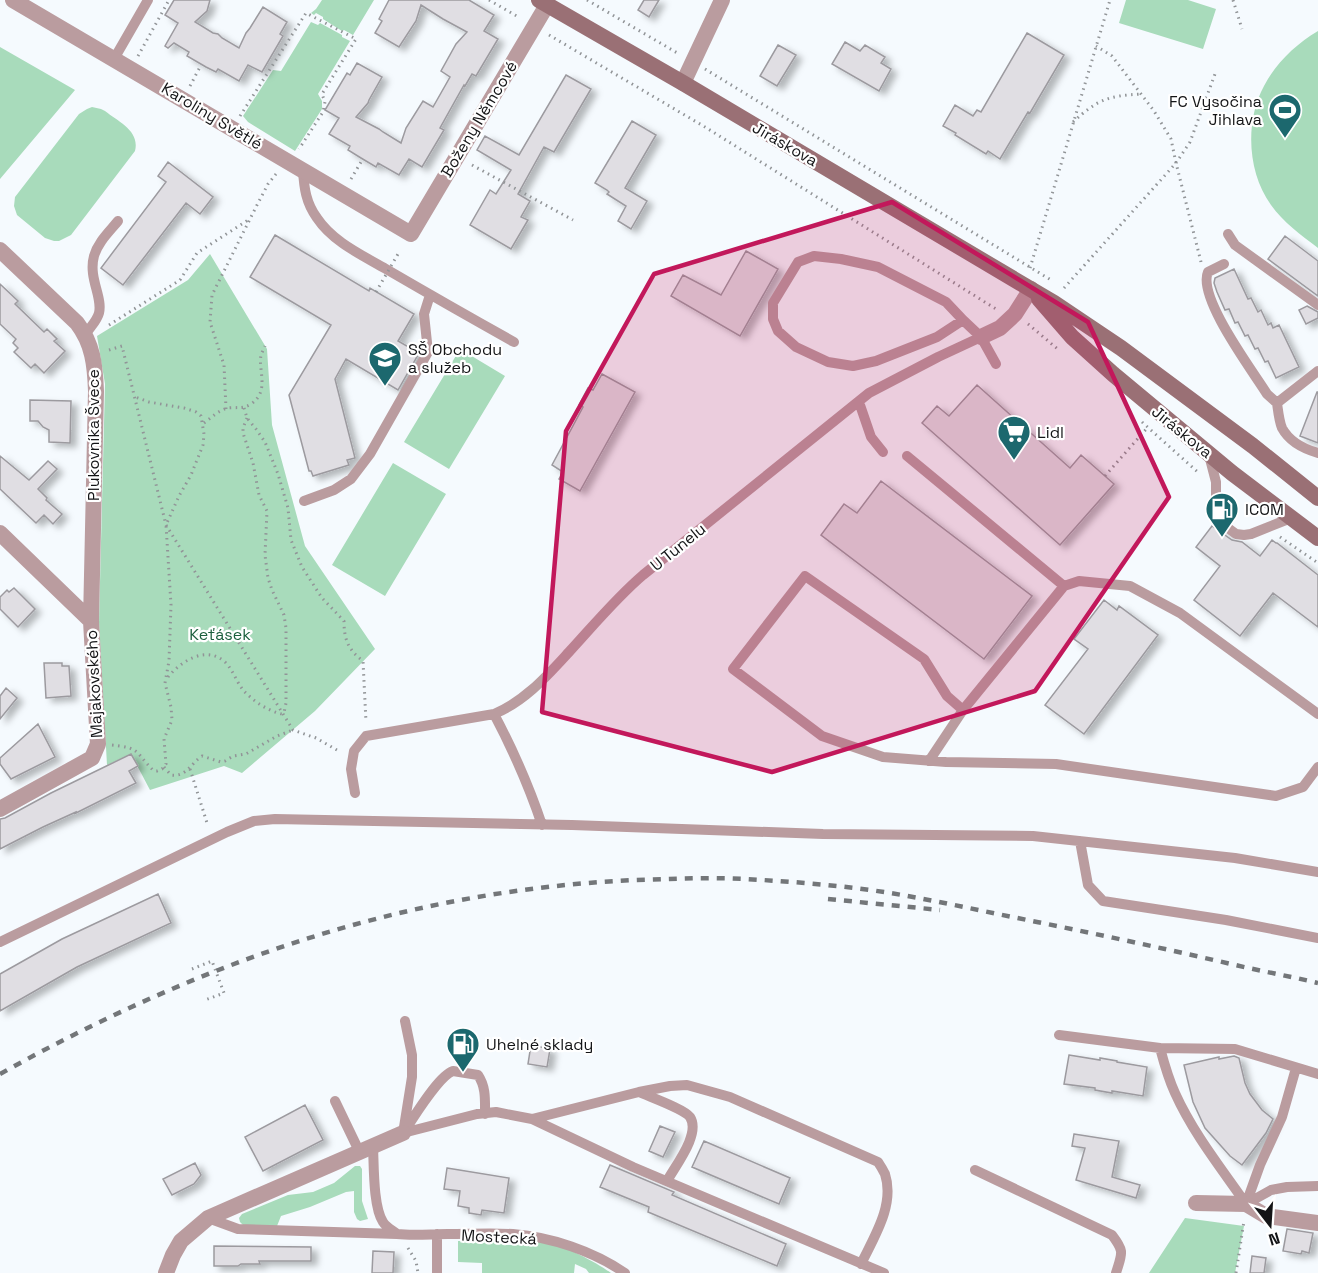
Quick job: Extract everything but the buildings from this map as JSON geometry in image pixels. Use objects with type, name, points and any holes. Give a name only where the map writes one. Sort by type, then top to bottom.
[{"type":"main road","name":"Jiráskova","points":[[543,2],[1025,286],[1121,348],[1253,446],[1318,498]]},
{"type":"main road","name":"Jiráskova","points":[[1025,286],[1072,338],[1232,473],[1318,538]]},
{"type":"street","name":"Karoliny Světlé","points":[[13,0],[411,234]]},
{"type":"street","points":[[683,83],[722,0]]},
{"type":"street","name":"Boženy Němcové","points":[[411,234],[534,26],[543,2]]},
{"type":"street","name":"Plukovníka Švece","points":[[0,250],[77,323],[90,327],[96,391],[91,621]]},
{"type":"street","name":"U Tunelu","points":[[981,337],[1000,328],[1015,314],[1025,286]]},
{"type":"street","name":"Majakovského","points":[[0,533],[91,621],[99,744],[92,758],[0,809]]},
{"type":"street","points":[[166,1273],[182,1241],[208,1218],[403,1134]]},
{"type":"street","points":[[1196,1203],[1246,1204],[1266,1216],[1318,1223]]},
{"type":"lane","points":[[114,59],[147,1]]},
{"type":"lane","points":[[303,170],[304,189],[309,204],[330,234],[429,295],[514,342]]},
{"type":"lane","points":[[90,327],[99,313],[92,272],[94,255],[100,242],[118,221]]},
{"type":"lane","points":[[1228,234],[1235,245],[1318,305]]},
{"type":"lane","points":[[963,320],[937,337],[876,362],[853,366],[828,362],[796,347],[778,331],[773,318],[773,303],[798,262],[814,256],[878,267],[946,302],[981,337],[996,364]]},
{"type":"lane","points":[[1224,264],[1208,272],[1206,278],[1210,299],[1267,394],[1277,403],[1281,427],[1291,439],[1308,450],[1318,453]]},
{"type":"lane","points":[[304,501],[334,490],[351,478],[370,454],[428,352],[424,314],[429,295]]},
{"type":"lane","name":"U Tunelu","points":[[366,736],[494,714],[509,708],[526,696],[556,667],[626,590],[643,575],[869,393],[981,337]]},
{"type":"lane","points":[[1277,403],[1318,371]]},
{"type":"lane","points":[[859,402],[871,437],[883,452]]},
{"type":"lane","points":[[1208,452],[1216,482],[1214,514],[1217,520],[1236,534],[1244,535],[1291,518]]},
{"type":"lane","points":[[907,456],[1064,586]]},
{"type":"lane","points":[[963,710],[947,696],[924,659],[805,576],[732,669],[822,736],[883,758],[1056,764],[1276,796],[1303,787],[1318,767]]},
{"type":"lane","points":[[929,761],[963,710],[1064,586],[1079,581],[1130,586],[1180,613],[1318,714]]},
{"type":"lane","points":[[494,714],[530,789],[542,825]]},
{"type":"lane","points":[[355,793],[351,769],[354,751],[366,736]]},
{"type":"lane","points":[[0,942],[212,839],[254,821],[275,819],[1034,837],[1235,858],[1318,872]]},
{"type":"lane","points":[[1080,841],[1088,885],[1103,901],[1226,920],[1318,938]]},
{"type":"lane","points":[[403,1134],[412,1077],[412,1055],[405,1021]]},
{"type":"lane","points":[[1059,1035],[1160,1048],[1235,1050],[1318,1074]]},
{"type":"lane","points":[[1160,1048],[1174,1092],[1187,1118],[1246,1204]]},
{"type":"lane","points":[[1246,1204],[1260,1165],[1282,1117],[1296,1068]]},
{"type":"lane","points":[[403,1134],[440,1080],[453,1071],[478,1075],[484,1085],[485,1113]]},
{"type":"lane","points":[[532,1119],[639,1092],[687,1085],[730,1097],[878,1162],[885,1174],[888,1198],[882,1221],[861,1264]]},
{"type":"lane","points":[[639,1092],[684,1112],[691,1118],[693,1130],[689,1143],[667,1181]]},
{"type":"lane","points":[[335,1101],[367,1150],[382,1220],[397,1233]]},
{"type":"lane","points":[[403,1134],[485,1113],[496,1112],[532,1119],[667,1181],[884,1273]]},
{"type":"lane","points":[[975,1170],[1112,1235],[1122,1253],[1116,1273]]},
{"type":"lane","points":[[1246,1204],[1271,1190],[1318,1186]]},
{"type":"lane","name":"Mostecká","points":[[208,1218],[238,1229],[397,1233],[412,1236],[512,1234],[550,1240],[581,1250],[625,1273]]},
{"type":"lane","name":"Mostecká","points":[[437,1234],[437,1273]]},
{"type":"path","points":[[136,60],[170,0]]},
{"type":"path","points":[[489,0],[498,2],[534,26],[705,127],[999,311],[1015,314]]},
{"type":"path","points":[[1025,286],[1110,0]]},
{"type":"path","points":[[1232,0],[1242,29]]},
{"type":"path","points":[[237,120],[306,13],[356,39],[322,94],[325,102],[323,112],[296,154]]},
{"type":"path","points":[[1096,45],[1112,56],[1154,111],[1171,139],[1206,278]]},
{"type":"path","points":[[188,90],[200,67]]},
{"type":"path","points":[[1064,288],[1176,163],[1190,142],[1215,74]]},
{"type":"path","points":[[1073,122],[1085,111],[1105,99],[1141,94]]},
{"type":"path","points":[[456,156],[573,220]]},
{"type":"path","points":[[226,409],[224,365],[210,322],[212,295],[268,184]]},
{"type":"path","points":[[90,327],[107,326],[180,280],[197,254],[250,219]]},
{"type":"path","points":[[376,292],[398,254]]},
{"type":"path","points":[[111,745],[132,747],[154,771],[157,771],[166,764],[164,739],[172,720],[165,682],[169,661],[171,604],[166,525],[122,346]]},
{"type":"path","points":[[203,423],[218,412],[244,408],[257,399],[263,376],[261,354],[266,346]]},
{"type":"path","points":[[135,397],[196,412],[201,416],[203,423],[204,434],[198,460],[166,525]]},
{"type":"path","points":[[244,408],[247,418],[265,442],[278,474],[288,508],[291,540],[302,567],[322,598],[344,621],[346,640],[357,657],[363,661],[366,736]]},
{"type":"path","points":[[247,418],[243,433],[253,463],[259,495],[267,512],[266,567],[272,590],[284,615],[286,628],[284,715]]},
{"type":"path","points":[[1105,476],[1148,427]]},
{"type":"path","points":[[166,525],[293,730]]},
{"type":"path","points":[[166,679],[173,670],[191,658],[209,655],[216,657],[224,661],[238,683],[252,698],[274,712],[284,715]]},
{"type":"path","points":[[164,767],[171,775],[177,776],[190,769],[202,756],[220,762],[225,761],[233,756],[246,754],[277,736],[293,730],[316,738],[337,750],[351,769]]},
{"type":"path","points":[[190,769],[212,839]]},
{"type":"path","points":[[192,969],[212,961],[224,993],[205,1000]]},
{"type":"path","points":[[1236,1273],[1246,1204]]},
{"type":"highlighted area","points":[[892,202],[1088,322],[1169,497],[1035,691],[772,772],[542,712],[566,431],[654,274]]},
{"type":"green space","points":[[322,0],[374,0],[353,35],[342,31],[316,13],[314,15],[311,13]]},
{"type":"green space","points":[[1126,0],[1188,0],[1216,9],[1203,49],[1119,23]]},
{"type":"green space","points":[[311,22],[318,25],[320,23],[350,41],[318,94],[322,101],[322,109],[295,151],[248,122],[243,116],[273,70],[281,71]]},
{"type":"green space","name":"FC Vysočina Jihlava","points":[[1318,31],[1318,248],[1287,223],[1271,205],[1257,177],[1251,146],[1254,115],[1264,86],[1287,55]]},
{"type":"green space","points":[[0,47],[75,90],[0,179]]},
{"type":"green space","points":[[92,107],[105,111],[131,132],[136,144],[135,151],[71,235],[54,241],[45,238],[17,215],[14,206],[15,197],[79,114]]},
{"type":"green space","name":"Keťásek","points":[[210,254],[267,349],[272,425],[305,546],[375,649],[315,711],[242,773],[224,766],[150,790],[131,754],[107,765],[99,622],[105,384],[97,336],[188,280]]},
{"type":"green space","points":[[460,349],[505,376],[449,469],[404,442]]},
{"type":"green space","points":[[393,463],[446,494],[385,596],[332,565]]},
{"type":"green space","points":[[355,1166],[360,1166],[362,1169],[362,1201],[368,1219],[360,1221],[357,1219],[354,1212],[354,1191],[281,1216],[277,1226],[244,1226],[240,1222],[239,1218],[242,1214],[288,1195],[313,1192],[334,1183]]},
{"type":"green space","points":[[1185,1218],[1244,1226],[1235,1273],[1149,1273]]},
{"type":"green space","points":[[458,1241],[502,1241],[503,1245],[518,1245],[519,1241],[547,1242],[562,1246],[611,1273],[589,1273],[575,1264],[574,1273],[482,1273],[482,1263],[458,1262]]},
{"type":"railway","points":[[0,1074],[152,998],[229,966],[307,939],[386,916],[467,899],[551,887],[636,880],[746,879],[883,892],[1086,932],[1318,983]]},
{"type":"railway","points":[[828,899],[940,910]]},
{"type":"place","name":"FC Vysočina Jihlava","points":[[1285,139]]},
{"type":"place","name":"SŠ Obchodu a služeb","points":[[385,387]]},
{"type":"place","name":"Lidl","points":[[1014,461]]},
{"type":"place","name":"ICOM","points":[[1222,538]]},
{"type":"place","name":"Uhelné sklady","points":[[463,1073]]}]
